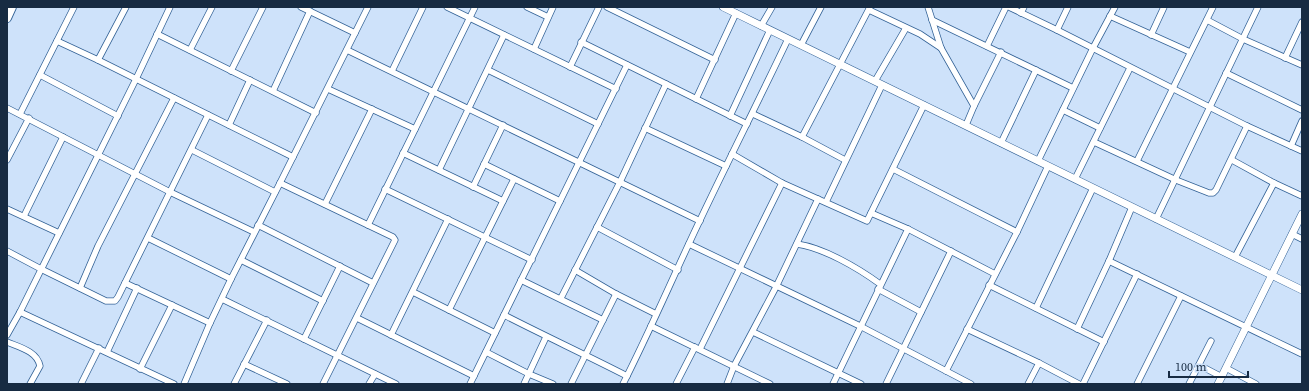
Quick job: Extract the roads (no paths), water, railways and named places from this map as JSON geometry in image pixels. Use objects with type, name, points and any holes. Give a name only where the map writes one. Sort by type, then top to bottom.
[{"type":"main road","points":[[7,18],[12,7]]},
{"type":"street","points":[[20,114],[74,7]]},
{"type":"street","points":[[98,60],[126,7]]},
{"type":"street","points":[[7,335],[118,116],[170,7]]},
{"type":"street","points":[[190,50],[212,7]]},
{"type":"street","points":[[231,70],[262,7]]},
{"type":"street","points":[[302,7],[355,33]]},
{"type":"street","points":[[184,384],[231,279],[316,113],[368,7]]},
{"type":"street","points":[[392,71],[423,7]]},
{"type":"street","points":[[447,7],[616,89]]},
{"type":"street","points":[[368,225],[475,7]]},
{"type":"street","points":[[527,7],[548,17]]},
{"type":"street","points":[[534,49],[553,7]]},
{"type":"street","points":[[570,67],[599,7]]},
{"type":"street","points":[[607,7],[715,60]]},
{"type":"street","points":[[723,7],[1302,290]]},
{"type":"street","points":[[761,26],[772,7]]},
{"type":"street","points":[[801,45],[821,7]]},
{"type":"street","points":[[928,7],[942,48],[974,106]]},
{"type":"street","points":[[988,46],[1007,7],[1057,30],[1209,108],[1302,151]]},
{"type":"street","points":[[1021,13],[1024,7]]},
{"type":"street","points":[[1057,30],[1068,7]]},
{"type":"street","points":[[1038,161],[1093,48],[1115,7]]},
{"type":"street","points":[[1151,34],[1164,7]]},
{"type":"street","points":[[1137,161],[1213,7]]},
{"type":"street","points":[[1156,219],[1258,7]]},
{"type":"street","points":[[802,137],[870,8],[920,34],[942,48]]},
{"type":"street","points":[[273,91],[310,11]]},
{"type":"street","points":[[696,99],[736,13]]},
{"type":"street","points":[[1110,16],[1190,52]]},
{"type":"street","points":[[932,20],[1073,88]]},
{"type":"street","points":[[1207,20],[1243,39],[1302,65]]},
{"type":"street","points":[[1285,58],[1302,22]]},
{"type":"street","points":[[875,81],[906,28]]},
{"type":"street","points":[[730,116],[770,30]]},
{"type":"street","points":[[157,34],[316,113]]},
{"type":"street","points":[[439,170],[504,35]]},
{"type":"street","points":[[623,384],[788,39]]},
{"type":"street","points":[[57,41],[293,157]]},
{"type":"street","points":[[582,42],[747,124]]},
{"type":"street","points":[[347,50],[700,221]]},
{"type":"street","points":[[966,126],[974,106],[1001,52]]},
{"type":"street","points":[[470,384],[627,65]]},
{"type":"street","points":[[1075,179],[1130,68]]},
{"type":"street","points":[[488,70],[598,124]]},
{"type":"street","points":[[1001,142],[1036,70]]},
{"type":"street","points":[[1226,73],[1302,110]]},
{"type":"street","points":[[40,75],[118,116]]},
{"type":"street","points":[[229,125],[250,80]]},
{"type":"street","points":[[561,298],[620,182],[666,84]]},
{"type":"street","points":[[826,202],[882,85]]},
{"type":"street","points":[[328,89],[415,129]]},
{"type":"street","points":[[80,288],[98,246],[174,98]]},
{"type":"street","points":[[732,154],[782,183],[867,221],[924,105]]},
{"type":"street","points":[[7,108],[29,118],[62,137],[99,154],[170,192],[254,232]]},
{"type":"street","points":[[325,204],[372,109]]},
{"type":"street","points":[[1063,110],[1100,128]]},
{"type":"street","points":[[753,114],[802,137],[845,160]]},
{"type":"street","points":[[7,251],[110,302],[115,301],[192,150],[208,115]]},
{"type":"street","points":[[7,158],[29,118]]},
{"type":"street","points":[[1291,146],[1302,121]]},
{"type":"street","points":[[473,187],[503,125]]},
{"type":"street","points":[[1094,142],[1176,180],[1209,193],[1213,193],[1232,160],[1247,126]]},
{"type":"street","points":[[645,128],[726,166]]},
{"type":"street","points":[[24,216],[62,137]]},
{"type":"street","points":[[192,150],[276,192]]},
{"type":"street","points":[[403,153],[503,201]]},
{"type":"street","points":[[1232,160],[1274,183],[1302,196]]},
{"type":"street","points":[[484,164],[560,201]]},
{"type":"street","points":[[946,371],[1017,232],[1048,166]]},
{"type":"street","points":[[893,170],[1017,232]]},
{"type":"street","points":[[449,310],[514,179]]},
{"type":"street","points":[[280,183],[368,225],[395,240],[323,384]]},
{"type":"street","points":[[676,384],[739,269],[782,183]]},
{"type":"street","points":[[1235,257],[1274,183]]},
{"type":"street","points":[[1036,308],[1093,188]]},
{"type":"street","points":[[385,189],[532,260]]},
{"type":"street","points":[[727,384],[734,366],[776,287],[818,199]]},
{"type":"street","points":[[1077,329],[1109,261],[1132,207]]},
{"type":"street","points":[[7,209],[59,233]]},
{"type":"street","points":[[871,213],[908,229],[995,274]]},
{"type":"street","points":[[1199,365],[1220,381],[1302,214]]},
{"type":"street","points":[[391,335],[448,219]]},
{"type":"street","points":[[258,225],[373,283]]},
{"type":"street","points":[[597,227],[678,270]]},
{"type":"street","points":[[833,384],[879,286],[908,229]]},
{"type":"street","points":[[1292,234],[1302,239]]},
{"type":"street","points":[[148,238],[231,279]]},
{"type":"street","points":[[689,244],[860,326],[971,384]]},
{"type":"street","points":[[796,244],[807,246],[829,255],[866,274],[879,286],[922,312]]},
{"type":"street","points":[[886,384],[951,251]]},
{"type":"street","points":[[241,260],[323,301]]},
{"type":"street","points":[[1109,261],[1247,326],[1302,354]]},
{"type":"street","points":[[304,338],[340,266]]},
{"type":"street","points":[[575,270],[616,294],[656,314]]},
{"type":"street","points":[[1083,384],[1138,274]]},
{"type":"street","points":[[521,280],[561,298],[603,320]]},
{"type":"street","points":[[125,283],[210,323]]},
{"type":"street","points":[[989,285],[1104,342]]},
{"type":"street","points":[[107,352],[137,288]]},
{"type":"street","points":[[413,292],[495,333]]},
{"type":"street","points":[[571,384],[616,294]]},
{"type":"street","points":[[1137,384],[1181,296]]},
{"type":"street","points":[[222,299],[396,384]]},
{"type":"street","points":[[140,369],[172,305]]},
{"type":"street","points":[[20,312],[174,384]]},
{"type":"street","points":[[504,315],[627,376]]},
{"type":"street","points":[[357,318],[474,376]]},
{"type":"street","points":[[234,384],[267,320]]},
{"type":"street","points":[[651,326],[770,384]]},
{"type":"street","points":[[967,329],[1039,363],[1079,384]]},
{"type":"street","points":[[753,332],[861,384]]},
{"type":"street","points":[[524,384],[546,337]]},
{"type":"street","points":[[1189,384],[1211,341]]},
{"type":"street","points":[[7,342],[38,358],[40,366],[30,384]]},
{"type":"street","points":[[81,384],[99,348]]},
{"type":"street","points":[[486,352],[529,374],[553,384]]},
{"type":"street","points":[[1028,384],[1039,363]]},
{"type":"street","points":[[244,364],[287,384]]},
{"type":"street","points":[[1226,368],[1256,384]]},
{"type":"street","points":[[369,384],[375,374]]}]
